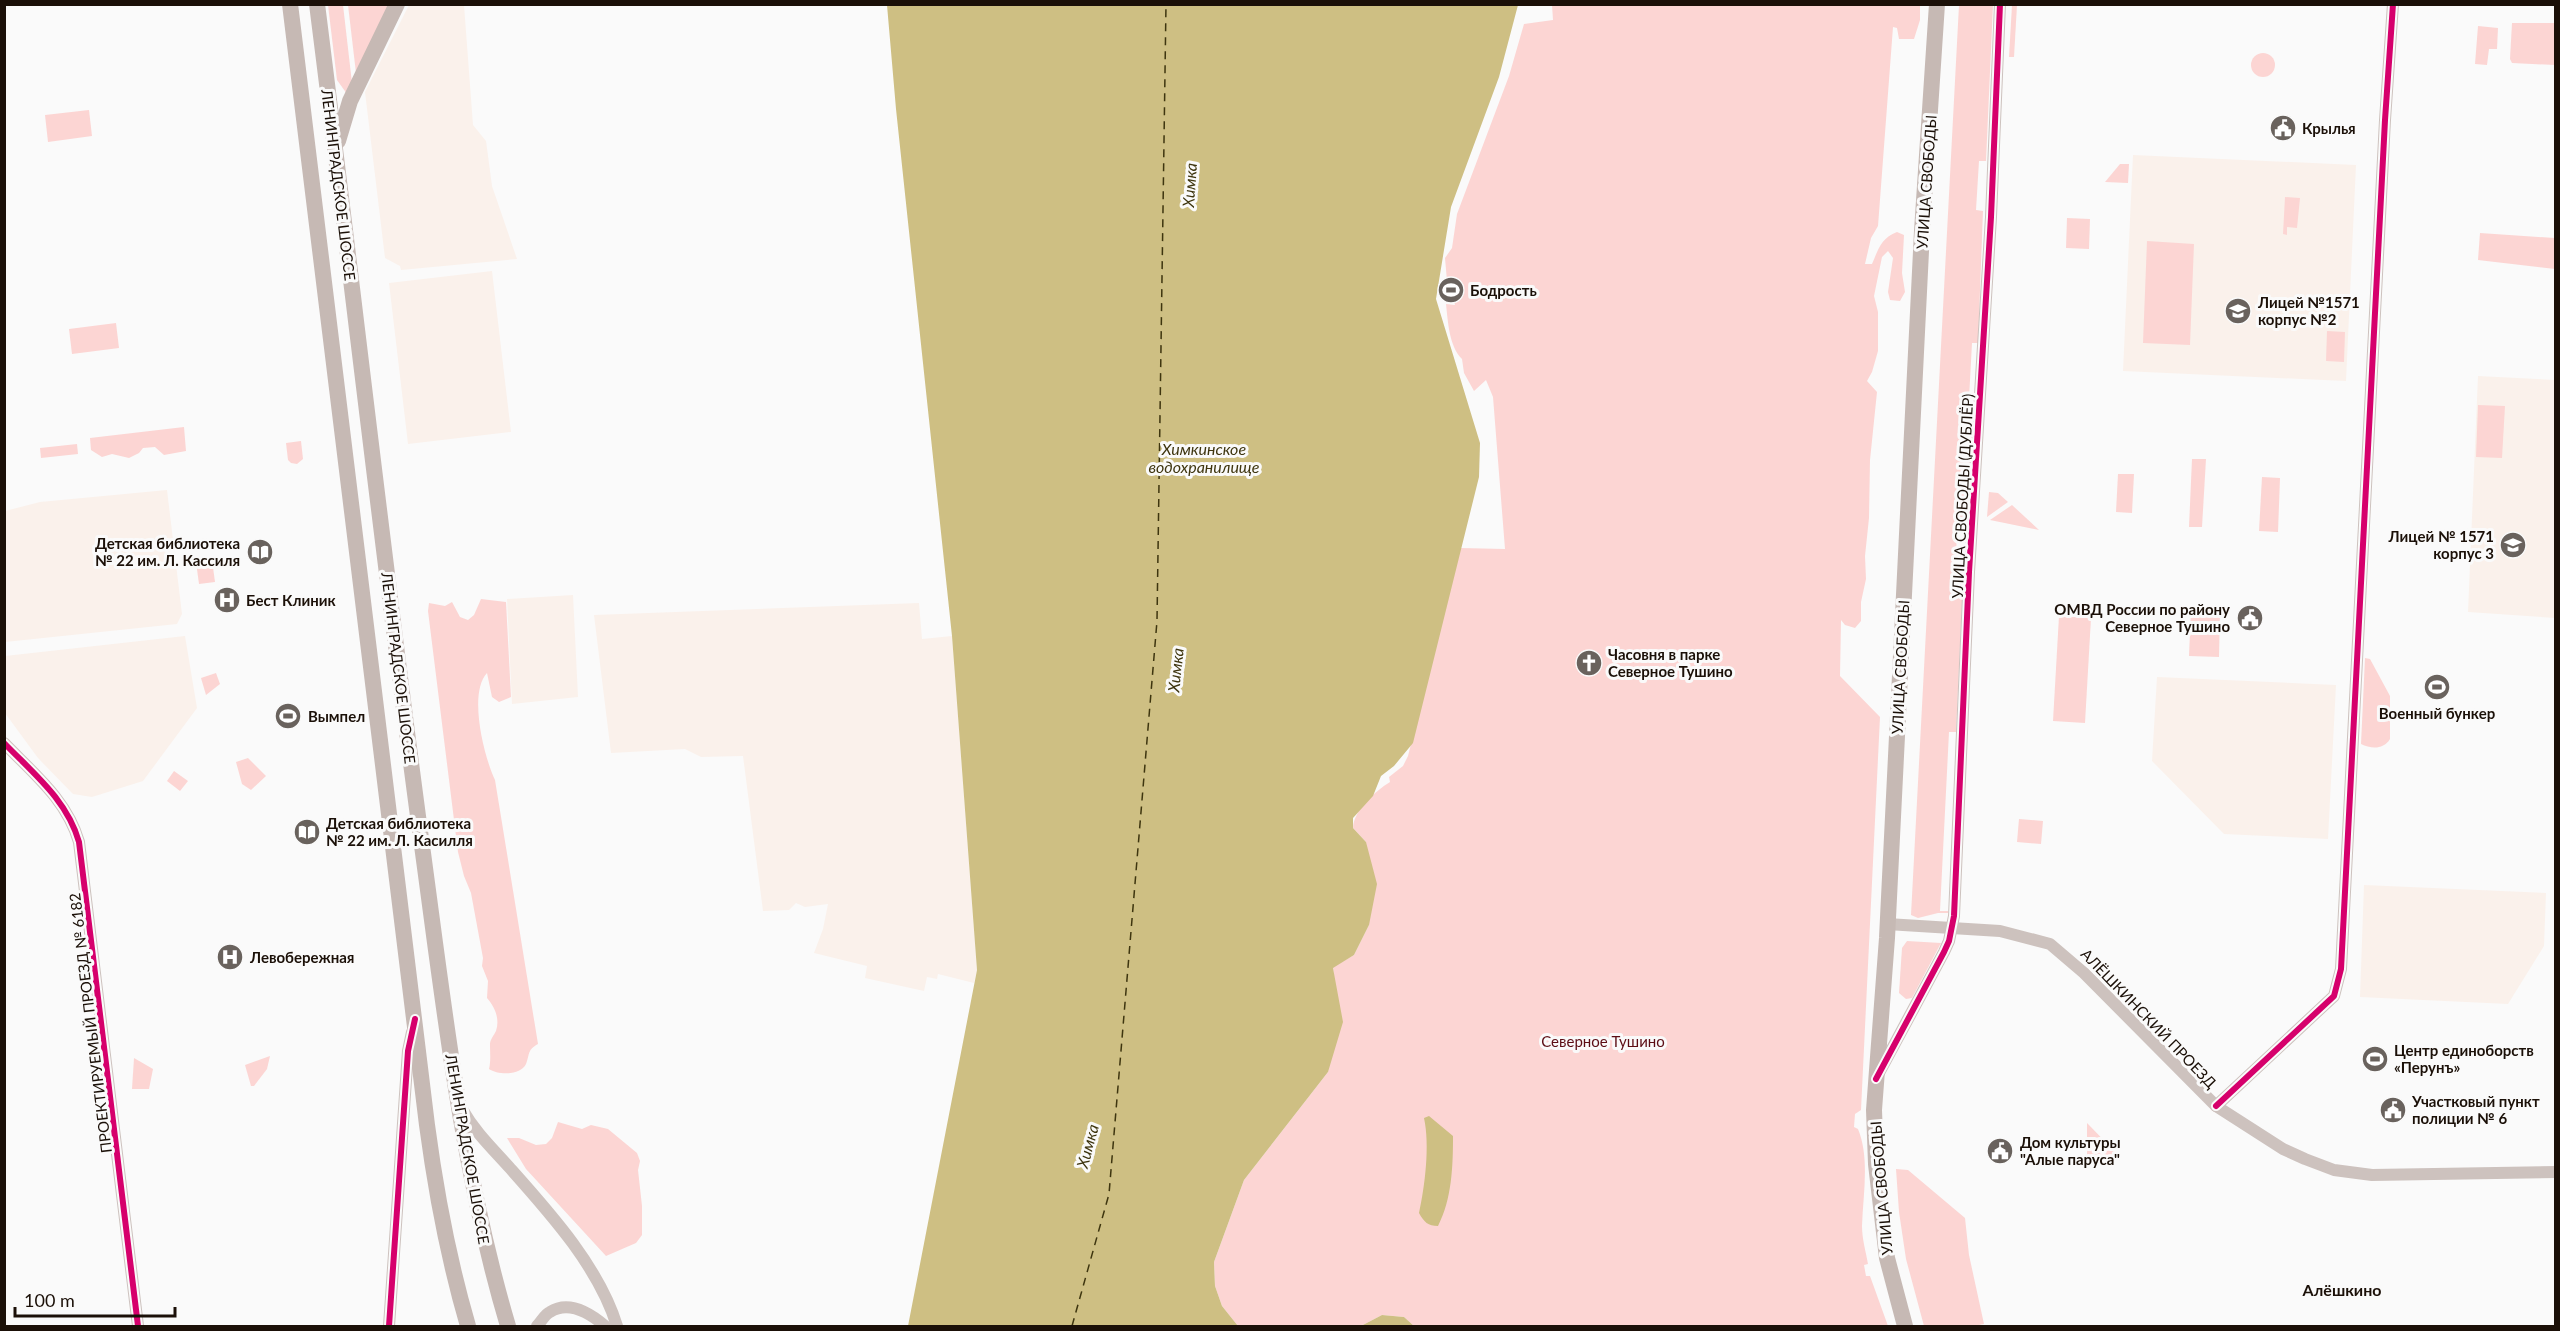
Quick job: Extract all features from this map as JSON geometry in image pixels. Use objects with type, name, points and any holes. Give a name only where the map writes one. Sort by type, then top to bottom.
[{"type":"main road","points":[[284,4],[293,23]]},
{"type":"main road","name":"ЛЕНИНГРАДСКОЕ ШОССЕ","points":[[290,4],[433,1174],[454,1279],[468,1326]]},
{"type":"main road","name":"ЛЕНИНГРАДСКОЕ ШОССЕ","points":[[316,4],[394,642],[457,1101],[487,1252],[508,1326]]},
{"type":"main road","points":[[336,157],[340,131],[350,101],[397,4]]},
{"type":"main road","name":"УЛИЦА СВОБОДЫ","points":[[1905,1326],[1887,1258],[1881,1212],[1875,1124],[1876,1079],[1887,924],[1922,231],[1937,4]]},
{"type":"street","name":"УЛИЦА СВОБОДЫ (ДУБЛЁР)","points":[[1876,1079],[1944,952],[1949,941],[1950,926],[1954,916],[1969,572],[1991,217],[2000,4]]},
{"type":"street","points":[[2216,1106],[2334,996],[2341,969],[2384,127],[2393,4]]},
{"type":"street","name":"ПРОЕКТИРУЕМЫЙ ПРОЕЗД № 6182","points":[[4,742],[64,807],[74,825],[79,842],[138,1326]]},
{"type":"street","name":"АЛЁШКИНСКИЙ ПРОЕЗД","points":[[1887,924],[1950,926],[2023,936],[2050,944],[2059,949],[2216,1106],[2283,1149],[2325,1167],[2350,1174],[2413,1176],[2556,1172]]},
{"type":"street","points":[[389,1326],[408,1051],[415,1019]]},
{"type":"street","points":[[457,1101],[482,1139],[509,1166],[586,1262],[600,1282],[617,1326]]},
{"type":"street","points":[[537,1326],[551,1311],[566,1309],[578,1309],[591,1314],[604,1326]]},
{"type":"shaded area","points":[[409,5],[464,5],[473,125],[486,141],[492,186],[517,259],[401,270],[400,266],[385,258],[365,92]]},
{"type":"shaded area","name":"Лицей №1571 корпус №2","points":[[2133,155],[2356,165],[2346,381],[2123,371]]},
{"type":"shaded area","points":[[492,271],[511,432],[408,444],[389,283]]},
{"type":"shaded area","name":"Лицей № 1571 корпус 3","points":[[2478,376],[2555,380],[2555,618],[2468,612]]},
{"type":"shaded area","points":[[167,490],[182,614],[177,624],[5,642],[5,511],[40,502]]},
{"type":"shaded area","points":[[573,595],[578,697],[512,704],[507,599]]},
{"type":"shaded area","points":[[919,603],[922,639],[952,636],[977,970],[974,983],[938,974],[937,979],[927,977],[924,991],[865,978],[867,966],[814,953],[823,929],[828,904],[805,907],[796,903],[789,910],[763,911],[743,756],[701,757],[685,749],[611,753],[594,615]]},
{"type":"shaded area","points":[[185,636],[197,708],[143,781],[92,797],[73,794],[38,758],[5,713],[5,656]]},
{"type":"shaded area","points":[[2157,677],[2336,685],[2328,839],[2224,834],[2152,761]]},
{"type":"shaded area","points":[[2364,885],[2546,893],[2544,946],[2508,1004],[2360,997]]},
{"type":"green space","points":[[328,5],[343,5],[352,83],[347,94],[337,80]]},
{"type":"green space","points":[[348,5],[390,5],[356,73]]},
{"type":"green space","name":"Северное Тушино","points":[[1552,5],[1920,5],[1920,20],[1914,39],[1899,39],[1897,28],[1893,27],[1878,226],[1871,238],[1865,264],[1872,264],[1887,238],[1897,232],[1904,235],[1902,273],[1905,292],[1900,301],[1890,300],[1888,292],[1893,258],[1888,251],[1882,257],[1874,296],[1878,312],[1878,351],[1867,381],[1877,392],[1870,460],[1866,579],[1861,602],[1861,621],[1855,628],[1845,625],[1841,620],[1840,676],[1880,717],[1861,1110],[1855,1114],[1854,1127],[1858,1129],[1862,1140],[1865,1164],[1862,1226],[1868,1264],[1864,1265],[1866,1276],[1870,1276],[1888,1326],[1414,1326],[1404,1317],[1382,1315],[1361,1326],[1238,1326],[1222,1306],[1215,1286],[1214,1262],[1244,1180],[1328,1072],[1335,990],[1333,967],[1354,955],[1369,925],[1366,842],[1353,828],[1354,821],[1361,808],[1390,782],[1389,777],[1403,766],[1408,756],[1460,548],[1505,549],[1493,397],[1486,380],[1474,391],[1464,373],[1462,359],[1454,347],[1446,304],[1455,305],[1447,281],[1445,258],[1452,248],[1457,214],[1509,76],[1524,24],[1553,20]]},
{"type":"green space","points":[[1959,5],[1993,5],[1986,161],[1979,161],[1976,210],[1983,211],[1978,343],[1972,343],[1967,436],[1973,437],[1965,530],[1957,530],[1956,557],[1964,557],[1956,732],[1949,732],[1940,911],[1948,911],[1948,913],[1918,918],[1911,915]]},
{"type":"green space","points":[[2012,5],[2017,5],[2014,57],[2009,57]]},
{"type":"green space","points":[[2512,23],[2555,23],[2555,65],[2512,63],[2510,59]]},
{"type":"green space","points":[[2478,26],[2498,28],[2497,49],[2489,49],[2487,65],[2475,64]]},
{"type":"green space","points":[[2263,53],[2272,56],[2275,65],[2272,74],[2263,77],[2254,74],[2251,65],[2254,56]]},
{"type":"green space","points":[[89,110],[92,136],[48,142],[45,115]]},
{"type":"green space","points":[[2120,164],[2129,164],[2128,183],[2105,182]]},
{"type":"green space","points":[[2285,197],[2300,198],[2297,228],[2287,227],[2287,235],[2283,234]]},
{"type":"green space","points":[[2067,218],[2090,219],[2089,249],[2066,248]]},
{"type":"green space","points":[[2480,233],[2555,238],[2555,269],[2478,260]]},
{"type":"green space","points":[[2147,241],[2194,244],[2190,345],[2143,343]]},
{"type":"green space","points":[[116,323],[119,348],[72,354],[69,329]]},
{"type":"green space","points":[[2327,331],[2345,332],[2344,362],[2326,361]]},
{"type":"green space","points":[[2478,405],[2505,406],[2502,458],[2476,457]]},
{"type":"green space","points":[[184,427],[186,451],[164,455],[155,447],[143,448],[129,458],[112,454],[102,457],[91,450],[90,438]]},
{"type":"green space","points":[[301,441],[303,459],[297,464],[291,463],[288,460],[286,443]]},
{"type":"green space","points":[[77,444],[78,454],[41,458],[40,448]]},
{"type":"green space","points":[[2192,459],[2206,459],[2202,527],[2189,527]]},
{"type":"green space","points":[[2118,474],[2134,474],[2132,513],[2116,512]]},
{"type":"green space","points":[[2262,477],[2280,478],[2278,532],[2259,531]]},
{"type":"green space","points":[[1989,492],[1998,493],[2008,502],[1987,517]]},
{"type":"green space","points":[[2012,505],[2039,530],[1990,520]]},
{"type":"green space","points":[[212,560],[215,582],[199,584],[196,562]]},
{"type":"green space","points":[[481,599],[506,602],[511,697],[499,702],[492,697],[487,673],[481,682],[478,710],[486,756],[495,780],[538,1044],[530,1050],[523,1068],[509,1073],[489,1069],[490,1042],[496,1031],[497,1018],[487,998],[488,981],[482,966],[483,958],[471,893],[458,852],[428,611],[429,603],[445,606],[452,602],[460,617],[468,620],[474,615]]},
{"type":"green space","points":[[2191,609],[2220,610],[2219,657],[2189,656]]},
{"type":"green space","points":[[2059,616],[2091,618],[2085,723],[2053,721]]},
{"type":"green space","points":[[2365,658],[2370,659],[2390,696],[2390,739],[2377,748],[2361,744]]},
{"type":"green space","points":[[216,673],[220,684],[206,695],[201,678]]},
{"type":"green space","points":[[248,758],[266,776],[251,790],[242,784],[236,762]]},
{"type":"green space","points":[[174,771],[188,781],[180,791],[167,781]]},
{"type":"green space","points":[[2019,819],[2043,821],[2041,844],[2017,842]]},
{"type":"green space","points":[[1907,941],[1941,943],[1912,998],[1906,999],[1899,993],[1902,948]]},
{"type":"green space","points":[[270,1056],[267,1069],[254,1086],[251,1086],[245,1065]]},
{"type":"green space","points":[[134,1058],[153,1069],[149,1089],[132,1089]]},
{"type":"green space","points":[[558,1122],[582,1129],[591,1125],[608,1129],[637,1153],[640,1161],[638,1170],[642,1235],[636,1243],[606,1256],[526,1169],[507,1138],[519,1138],[536,1145],[546,1144],[552,1138]]},
{"type":"green space","points":[[2087,1123],[2119,1156],[2087,1156]]},
{"type":"green space","points":[[1896,1169],[1908,1170],[1965,1218],[1969,1255],[1984,1324],[1924,1326],[1906,1259]]},
{"type":"water","name":"Химкинское водохранилище","points":[[887,5],[1518,5],[1499,77],[1451,207],[1436,299],[1480,443],[1479,477],[1413,743],[1394,766],[1381,776],[1373,796],[1353,818],[1353,828],[1366,842],[1377,884],[1369,925],[1354,955],[1333,968],[1343,1022],[1328,1072],[1244,1180],[1214,1262],[1215,1286],[1222,1306],[1238,1326],[908,1326],[977,970],[952,636]]},
{"type":"water","points":[[1429,1116],[1453,1136],[1449,1194],[1438,1226],[1427,1223],[1419,1213],[1426,1165],[1427,1140],[1424,1118]]},
{"type":"water","points":[[1382,1315],[1404,1317],[1414,1326],[1361,1326]]},
{"type":"ferry route","points":[[1072,1326],[1109,1194],[1157,621],[1166,4]]},
{"type":"cycle path","points":[[1876,1079],[1944,952],[1949,941],[1954,916],[1969,572],[1991,217],[2000,4]]},
{"type":"cycle path","points":[[2216,1106],[2334,996],[2341,969],[2393,4]]},
{"type":"cycle path","points":[[4,743],[58,800],[74,827],[79,842],[138,1326]]},
{"type":"cycle path","points":[[389,1326],[408,1051],[415,1019]]},
{"type":"place","name":"Крылья","points":[[2283,128]]},
{"type":"place","name":"Бодрость","points":[[1451,290]]},
{"type":"place","name":"Лицей №1571 корпус №2","points":[[2238,311]]},
{"type":"place","name":"Лицей № 1571 корпус 3","points":[[2513,545]]},
{"type":"place","name":"Детская библиотека № 22 им. Л. Кассиля","points":[[260,552]]},
{"type":"place","name":"Бест Клиник","points":[[227,600]]},
{"type":"place","name":"ОМВД России по району Северное Тушино","points":[[2250,618]]},
{"type":"place","name":"Часовня в парке Северное Тушино","points":[[1589,663]]},
{"type":"place","name":"Военный бункер","points":[[2437,687]]},
{"type":"place","name":"Вымпел","points":[[288,716]]},
{"type":"place","name":"Детская библиотека № 22 им. Л. Касилля","points":[[307,832]]},
{"type":"place","name":"Левобережная","points":[[230,957]]},
{"type":"place","name":"Центр единоборств «Перунъ»","points":[[2375,1059]]},
{"type":"place","name":"Участковый пункт полиции № 6","points":[[2393,1110]]},
{"type":"place","name":"Дом культуры \"Алые паруса\"","points":[[2000,1151]]},
{"type":"district","name":"Алёшкино","points":[[2342,1289]]},
{"type":"water label","name":"Химка","points":[[1189,185]]},
{"type":"water label","name":"Химка","points":[[1175,670]]},
{"type":"water label","name":"Химка","points":[[1087,1146]]}]
